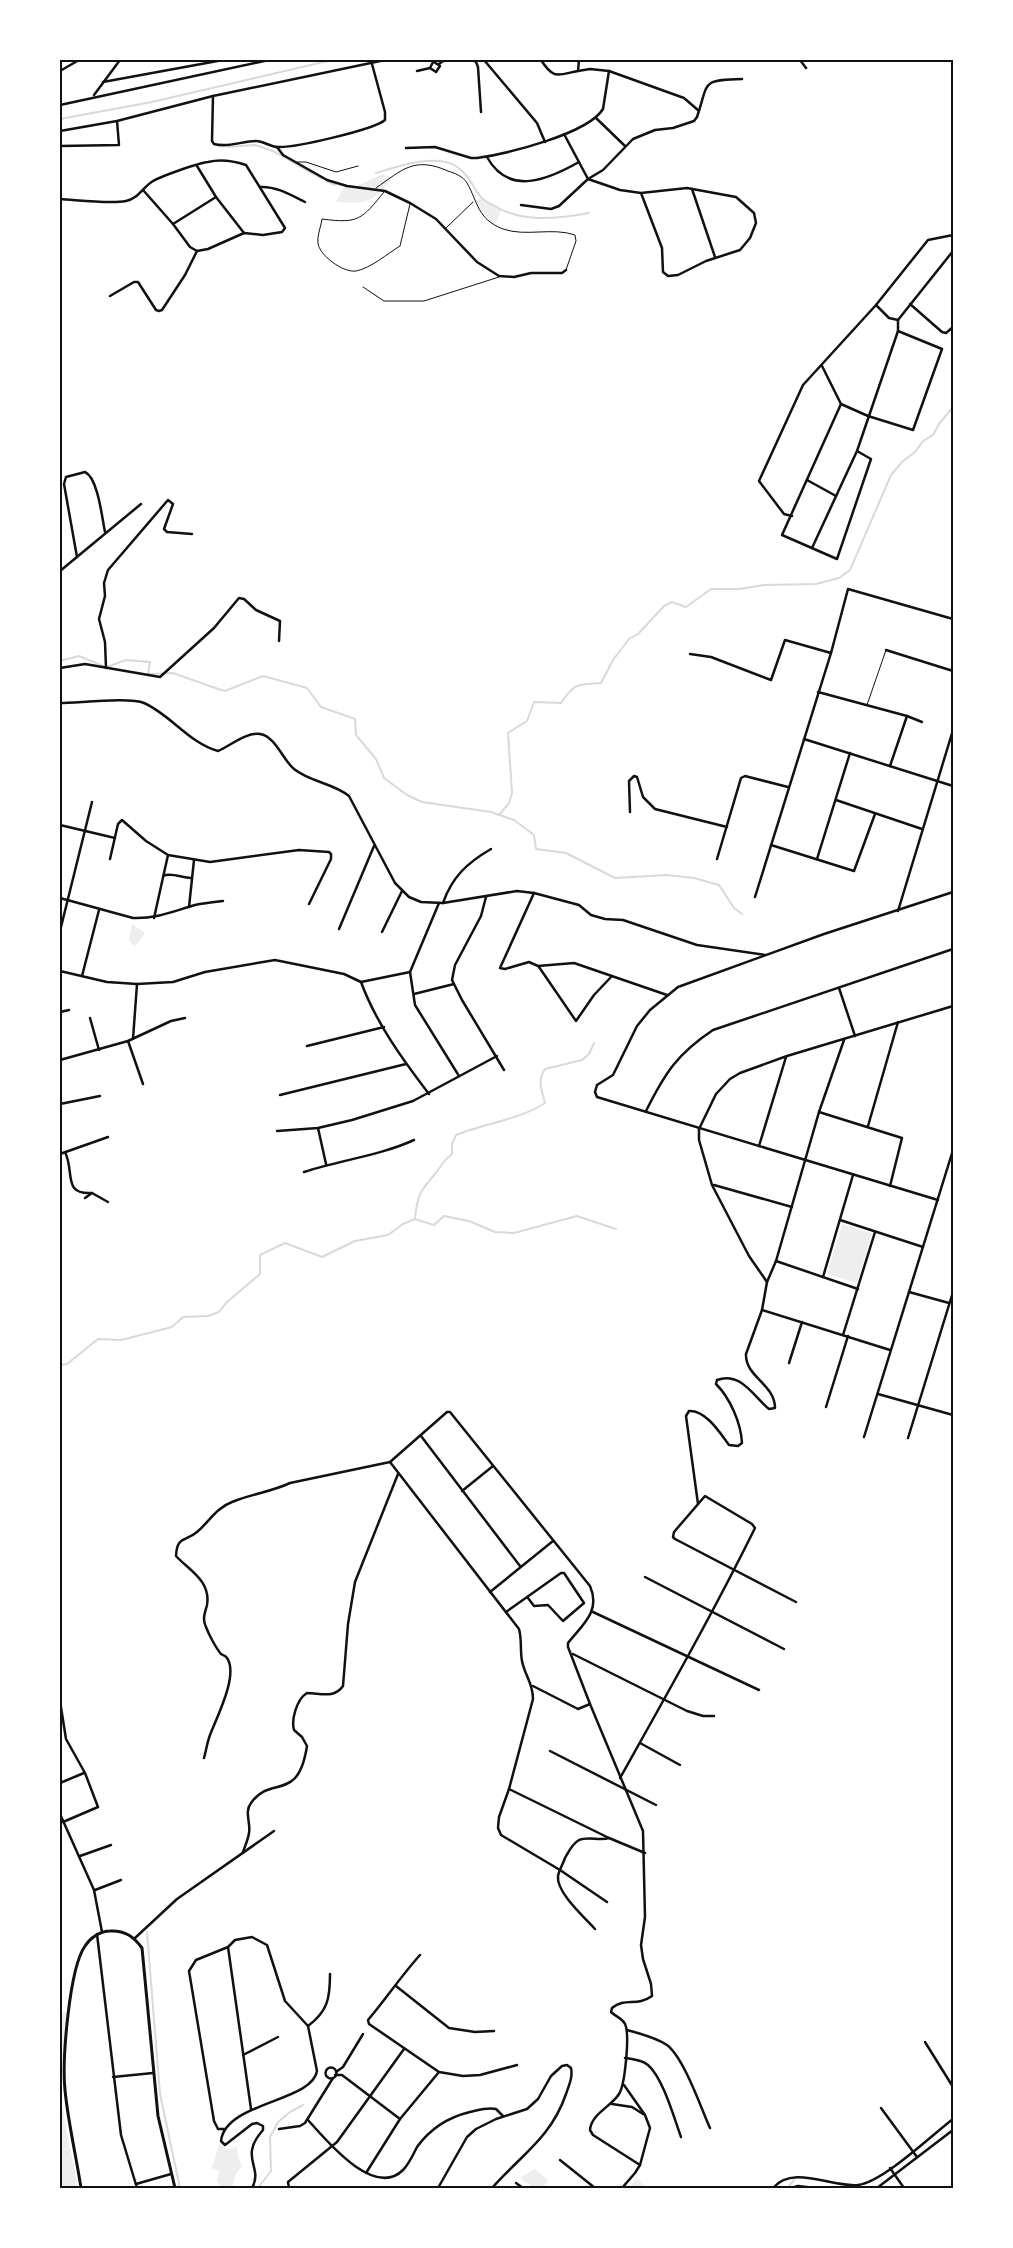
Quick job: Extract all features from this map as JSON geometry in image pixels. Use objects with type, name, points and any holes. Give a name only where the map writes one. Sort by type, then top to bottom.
[{"type":"street","points":[[60,71],[79,60]]},
{"type":"street","points":[[93,96],[120,60]]},
{"type":"street","points":[[103,82],[223,60]]},
{"type":"street","points":[[60,105],[93,96],[269,60]]},
{"type":"street","points":[[60,130],[117,121],[213,96],[385,60]]},
{"type":"street","points":[[439,64],[443,61],[457,60]]},
{"type":"street","points":[[472,60],[476,62],[478,67],[482,112]]},
{"type":"street","points":[[484,60],[537,123],[545,142]]},
{"type":"street","points":[[541,60],[552,75],[590,69],[609,71],[684,98],[699,111]]},
{"type":"street","points":[[578,70],[579,60]]},
{"type":"street","points":[[800,60],[806,68]]},
{"type":"street","points":[[430,68],[434,61],[439,64]]},
{"type":"street","points":[[213,96],[212,141],[214,144],[259,141],[277,147],[328,138],[383,122],[386,117],[372,63]]},
{"type":"street","points":[[417,71],[430,68],[436,72],[440,69],[439,64]]},
{"type":"street","points":[[406,148],[435,147],[471,158],[486,157],[545,142],[596,118],[603,109],[609,71]]},
{"type":"street","points":[[521,206],[551,209],[564,202],[588,179],[603,170],[624,146],[644,134],[694,121],[699,111],[705,88],[709,82],[714,80],[742,79]]},
{"type":"street","points":[[596,118],[624,146]]},
{"type":"street","points":[[60,146],[119,145],[117,121]]},
{"type":"street","points":[[564,134],[588,179],[620,190],[641,193],[692,189],[736,197],[754,213],[756,224],[750,238],[740,250],[715,257],[678,275],[668,276],[663,272],[662,248],[641,193]]},
{"type":"street","points":[[277,147],[283,155],[327,180],[347,186],[376,188],[410,203],[446,228],[477,262],[500,276],[514,277],[531,273],[562,272],[566,270]]},
{"type":"street","points":[[486,157],[498,172],[526,182],[551,176],[579,162]]},
{"type":"street","points":[[60,199],[125,202],[131,200],[152,182],[162,177],[207,162],[235,162],[246,165],[285,228],[282,232],[276,234],[244,233],[197,252],[190,248],[173,224],[143,190]]},
{"type":"street","points":[[197,166],[216,196],[244,233]]},
{"type":"street","points":[[260,187],[271,187],[305,202]]},
{"type":"street","points":[[692,189],[715,257]]},
{"type":"street","points":[[173,224],[216,196]]},
{"type":"street","points":[[792,516],[784,514],[759,481],[803,385],[876,305],[928,240],[953,236]]},
{"type":"street","points":[[812,548],[857,451],[898,331],[898,320],[953,251]]},
{"type":"street","points":[[110,296],[134,282],[138,282],[156,310],[162,310],[185,275],[197,252]]},
{"type":"street","points":[[910,304],[942,332],[946,333],[953,328]]},
{"type":"street","points":[[876,305],[889,318],[898,320]]},
{"type":"street","points":[[822,366],[841,404],[868,416],[913,430],[942,349],[898,331]]},
{"type":"street","points":[[841,404],[782,536],[837,559],[871,459],[857,451]]},
{"type":"street","points":[[77,557],[64,484],[66,477],[82,472],[88,473],[96,486],[105,532]]},
{"type":"street","points":[[807,480],[836,496]]},
{"type":"street","points":[[106,668],[105,642],[99,619],[105,596],[104,583],[108,570],[168,500],[173,504],[164,529],[167,532],[192,534]]},
{"type":"street","points":[[60,571],[140,504]]},
{"type":"street","points":[[756,897],[788,787],[831,653],[848,590],[953,619]]},
{"type":"street","points":[[60,668],[85,664],[160,676],[214,628],[239,598],[244,599],[250,606],[265,615],[280,621],[279,641]]},
{"type":"street","points":[[690,654],[710,657],[771,680],[784,640],[831,653]]},
{"type":"street","points":[[886,650],[953,670]]},
{"type":"street","points":[[818,692],[907,716],[922,722]]},
{"type":"street","points":[[60,704],[143,702],[185,733],[209,748],[218,751],[249,735],[260,733],[268,736],[294,769],[308,778],[349,796],[394,883],[402,891],[421,902],[441,903],[517,891],[534,893],[580,905],[591,915],[605,919],[623,920],[697,945],[765,955]]},
{"type":"street","points":[[890,766],[907,716]]},
{"type":"street","points":[[898,912],[953,730]]},
{"type":"street","points":[[804,739],[953,786]]},
{"type":"street","points":[[817,859],[850,753]]},
{"type":"street","points":[[630,812],[629,781],[634,776],[637,777],[643,797],[656,809],[727,827]]},
{"type":"street","points":[[717,859],[741,778],[745,776],[788,787]]},
{"type":"street","points":[[836,800],[922,829]]},
{"type":"street","points":[[60,931],[92,802]]},
{"type":"street","points":[[772,845],[854,871],[875,814]]},
{"type":"street","points":[[110,859],[118,823],[124,820],[146,841],[168,855],[194,860],[210,862],[299,850],[329,852],[332,854],[331,858],[309,904]]},
{"type":"street","points":[[60,825],[115,838]]},
{"type":"street","points":[[339,929],[374,846]]},
{"type":"street","points":[[459,1076],[415,1005],[410,972],[447,890],[460,871],[491,849]]},
{"type":"street","points":[[154,918],[168,855]]},
{"type":"street","points":[[189,907],[194,860]]},
{"type":"street","points":[[162,877],[168,874],[181,878],[191,878]]},
{"type":"street","points":[[382,932],[402,891]]},
{"type":"street","points":[[938,1200],[597,1097],[595,1092],[597,1085],[613,1075],[637,1026],[650,1010],[678,987],[824,934],[898,912],[953,892]]},
{"type":"street","points":[[534,893],[500,968],[505,969],[529,962],[538,966],[574,963],[667,995]]},
{"type":"street","points":[[486,897],[485,907],[452,973],[454,984],[504,1070]]},
{"type":"street","points":[[60,898],[133,918],[154,918],[189,907],[223,901]]},
{"type":"street","points":[[82,976],[99,909]]},
{"type":"street","points":[[646,1111],[660,1082],[675,1061],[690,1045],[713,1030],[953,949]]},
{"type":"street","points":[[60,971],[107,982],[137,984],[172,982],[205,972],[275,960],[344,974],[361,982],[410,972]]},
{"type":"street","points":[[538,966],[576,1021],[594,995],[612,976]]},
{"type":"street","points":[[361,982],[369,1002],[406,1064],[429,1094]]},
{"type":"street","points":[[133,1039],[137,984]]},
{"type":"street","points":[[414,994],[454,984]]},
{"type":"street","points":[[839,988],[855,1036]]},
{"type":"street","points":[[767,1282],[749,1256],[712,1184],[699,1140],[699,1129],[716,1094],[730,1079],[787,1056],[953,1006]]},
{"type":"street","points":[[60,1012],[69,1010]]},
{"type":"street","points":[[90,1018],[99,1050]]},
{"type":"street","points":[[60,1060],[128,1042],[171,1021],[185,1018]]},
{"type":"street","points":[[868,1127],[898,1022]]},
{"type":"street","points":[[307,1046],[384,1027]]},
{"type":"street","points":[[698,1504],[686,1416],[689,1411],[694,1410],[709,1420],[729,1445],[738,1446],[742,1443],[737,1421],[716,1384],[717,1380],[729,1378],[743,1383],[755,1393],[762,1404],[770,1409],[775,1408],[772,1393],[746,1362],[762,1310],[767,1282],[776,1261],[819,1112],[844,1040]]},
{"type":"street","points":[[128,1042],[143,1084]]},
{"type":"street","points":[[277,1131],[318,1128],[352,1120],[413,1101],[497,1056]]},
{"type":"street","points":[[759,1146],[787,1056]]},
{"type":"street","points":[[280,1095],[406,1064]]},
{"type":"street","points":[[60,1104],[100,1096]]},
{"type":"street","points":[[819,1112],[902,1138],[890,1186]]},
{"type":"street","points":[[318,1128],[326,1164]]},
{"type":"street","points":[[60,1154],[108,1137]]},
{"type":"street","points":[[304,1172],[326,1164],[398,1147],[414,1140]]},
{"type":"street","points":[[864,1437],[953,1150]]},
{"type":"street","points":[[65,1152],[70,1168],[71,1182],[75,1191],[81,1194],[92,1193],[108,1202]]},
{"type":"street","points":[[823,1277],[853,1175]]},
{"type":"street","points":[[712,1184],[792,1207]]},
{"type":"street","points":[[84,1198],[92,1193]]},
{"type":"street","points":[[840,1220],[923,1246]]},
{"type":"street","points":[[843,1335],[876,1232]]},
{"type":"street","points":[[776,1261],[858,1289]]},
{"type":"street","points":[[908,1292],[949,1303]]},
{"type":"street","points":[[908,1438],[953,1292]]},
{"type":"street","points":[[762,1310],[890,1350]]},
{"type":"street","points":[[788,1363],[802,1322]]},
{"type":"street","points":[[826,1407],[848,1336]]},
{"type":"street","points":[[878,1394],[953,1415]]},
{"type":"street","points":[[204,1758],[230,1680],[230,1664],[205,1626],[204,1617],[207,1594],[203,1584],[198,1575],[176,1556],[176,1546],[183,1539],[196,1532],[206,1520],[232,1502],[276,1490],[290,1483],[390,1462],[447,1412],[450,1412],[590,1586],[594,1596],[593,1612],[568,1643],[590,1704],[643,1831],[645,1917],[641,1945],[643,1959],[651,1984],[652,1996],[643,2002],[625,2002],[616,2004],[612,2008],[611,2012],[620,2018],[627,2030],[624,2085],[612,2104],[598,2115],[590,2126],[590,2130],[593,2135],[640,2165]]},
{"type":"street","points":[[421,1436],[520,1566]]},
{"type":"street","points":[[390,1462],[516,1624],[520,1633],[520,1651],[524,1669],[533,1686],[533,1699],[509,1789],[499,1816],[498,1828],[501,1836],[560,1870],[607,1902]]},
{"type":"street","points":[[462,1491],[493,1466]]},
{"type":"street","points":[[243,1852],[249,1832],[247,1815],[250,1804],[258,1795],[270,1789],[285,1786],[295,1780],[298,1774],[307,1746],[302,1737],[294,1730],[292,1718],[301,1697],[307,1693],[331,1694],[339,1691],[343,1686],[349,1616],[355,1582],[398,1474]]},
{"type":"street","points":[[620,1778],[712,1613],[734,1571],[754,1528],[754,1526],[705,1496],[673,1537],[734,1571],[796,1602]]},
{"type":"street","points":[[490,1592],[553,1541]]},
{"type":"street","points":[[507,1613],[529,1600],[560,1573],[564,1573],[584,1600],[582,1606],[563,1621],[548,1605],[534,1606],[529,1600]]},
{"type":"street","points":[[645,1577],[784,1649]]},
{"type":"street","points":[[593,1612],[759,1690]]},
{"type":"street","points":[[573,1654],[696,1714],[714,1716]]},
{"type":"street","points":[[533,1686],[578,1709],[590,1704]]},
{"type":"street","points":[[60,1701],[66,1739],[85,1773],[98,1807],[63,1822]]},
{"type":"street","points":[[60,1741],[66,1739]]},
{"type":"street","points":[[640,1743],[680,1765]]},
{"type":"street","points":[[550,1751],[656,1805]]},
{"type":"street","points":[[60,1783],[85,1773]]},
{"type":"street","points":[[509,1789],[609,1838],[645,1853]]},
{"type":"street","points":[[60,1814],[94,1890],[102,1932]]},
{"type":"street","points":[[135,1938],[177,1899],[221,1870],[274,1831]]},
{"type":"street","points":[[595,1929],[560,1888],[558,1877],[569,1851],[577,1842],[584,1839],[604,1840],[609,1838]]},
{"type":"street","points":[[80,1856],[111,1845]]},
{"type":"street","points":[[94,1890],[122,1880]]},
{"type":"street","points":[[81,2188],[65,2087],[67,2027],[80,1954],[90,1939],[102,1932],[120,1932],[135,1938],[142,1948],[158,2116],[175,2188]]},
{"type":"street","points":[[97,1934],[105,1984],[113,2077],[121,2135],[137,2188]]},
{"type":"street","points":[[225,2129],[218,2129],[214,2121],[189,1971],[196,1960],[228,1947],[235,1940],[243,1938],[260,1939],[267,1945],[285,2001],[308,2026],[317,2071],[316,2076],[302,2089],[251,2109],[225,2129],[221,2141],[225,2145],[252,2124],[257,2123],[263,2126],[263,2130],[256,2138],[251,2150],[255,2176],[252,2188]]},
{"type":"street","points":[[228,1947],[251,2109]]},
{"type":"street","points":[[420,1955],[368,2020],[369,2024],[439,2072],[463,2076],[516,2065]]},
{"type":"street","points":[[308,2026],[329,2001],[330,1974]]},
{"type":"street","points":[[396,1986],[449,2028],[475,2032],[494,2031]]},
{"type":"street","points":[[627,2030],[652,2037],[666,2045],[677,2056],[710,2128]]},
{"type":"street","points":[[280,2129],[300,2126],[308,2120],[363,2034]]},
{"type":"street","points":[[243,2055],[278,2037]]},
{"type":"street","points":[[925,2042],[953,2087]]},
{"type":"street","points":[[289,2188],[288,2182],[332,2147],[404,2049]]},
{"type":"street","points":[[625,2058],[642,2061],[649,2065],[659,2081],[681,2137]]},
{"type":"street","points":[[438,2188],[467,2137],[476,2129],[503,2116],[527,2109],[538,2099],[557,2070],[567,2065],[571,2068],[572,2073],[560,2113],[550,2128],[492,2188]]},
{"type":"street","points":[[317,2071],[325,2072],[332,2068],[335,2075]]},
{"type":"street","points":[[325,2072],[327,2077],[342,2075],[400,2119]]},
{"type":"street","points":[[366,2173],[400,2119],[439,2072]]},
{"type":"street","points":[[113,2077],[153,2073]]},
{"type":"street","points":[[622,2188],[636,2174],[650,2128],[645,2115],[624,2085]]},
{"type":"street","points":[[612,2104],[632,2108],[645,2115]]},
{"type":"street","points":[[308,2120],[332,2147],[369,2176],[387,2177],[402,2171],[428,2135],[449,2118],[488,2108],[496,2109],[503,2116]]},
{"type":"street","points":[[880,2108],[917,2158]]},
{"type":"street","points":[[773,2188],[783,2179],[798,2178],[845,2185],[858,2185],[877,2178],[953,2119]]},
{"type":"street","points":[[877,2188],[953,2130]]},
{"type":"street","points":[[560,2160],[595,2188]]},
{"type":"street","points":[[890,2168],[904,2188]]},
{"type":"street","points":[[136,2184],[171,2174]]},
{"type":"street","points":[[516,2183],[523,2188]]},
{"type":"street","points":[[791,2188],[798,2186],[816,2188]]},
{"type":"lane","points":[[296,162],[306,162],[336,172],[358,166]]},
{"type":"lane","points":[[376,188],[409,166],[422,164],[436,166],[460,176],[466,182],[474,201],[486,219],[504,229],[575,234],[576,241],[566,270]]},
{"type":"lane","points":[[385,191],[364,216],[350,221],[322,219],[318,243],[320,251],[347,271],[356,271],[400,246],[410,203]]},
{"type":"lane","points":[[446,228],[474,201]]},
{"type":"lane","points":[[363,288],[384,301],[424,301],[500,276]]},
{"type":"lane","points":[[867,706],[886,650]]},
{"type":"shaded area","points":[[383,174],[392,178],[380,193],[374,197],[355,203],[336,202],[345,186],[356,186]]},
{"type":"shaded area","points":[[481,198],[501,211],[495,225],[480,211],[474,201]]},
{"type":"shaded area","points":[[132,924],[145,933],[135,946],[129,941]]},
{"type":"shaded area","points":[[842,1224],[872,1233],[857,1283],[827,1274]]},
{"type":"shaded area","points":[[67,2012],[60,2085],[60,2013]]},
{"type":"shaded area","points":[[60,2085],[62,2105],[78,2188],[60,2188]]},
{"type":"shaded area","points":[[220,2141],[226,2148],[232,2149],[237,2146],[237,2153],[242,2166],[236,2173],[232,2188],[222,2188],[217,2181],[219,2171],[212,2168]]},
{"type":"shaded area","points":[[535,2169],[548,2180],[543,2188],[534,2188],[520,2178]]},
{"type":"shaded area","points":[[637,2178],[646,2188],[628,2188]]},
{"type":"waterway","points":[[60,119],[152,102],[332,60]]},
{"type":"waterway","points":[[228,147],[255,145],[273,151],[322,179]]},
{"type":"waterway","points":[[376,173],[425,161],[445,162],[454,165],[463,172],[483,199],[515,215],[552,218],[589,213]]},
{"type":"waterway","points":[[326,181],[335,185]]},
{"type":"waterway","points":[[499,815],[509,803],[512,793],[508,733],[527,721],[534,702],[561,703],[573,688],[582,684],[601,683],[613,660],[629,639],[638,634],[664,606],[672,602],[686,607],[711,589],[816,584],[839,578],[850,570],[891,475],[902,462],[915,452],[923,441],[933,435],[939,424],[953,407]]},
{"type":"waterway","points":[[60,661],[79,656],[103,666]]},
{"type":"waterway","points":[[107,667],[126,660],[150,662],[148,674],[173,673],[225,691],[263,676],[307,688],[321,707],[355,719],[356,735],[376,759],[384,778],[407,795],[422,802],[491,812],[514,820],[534,835],[536,849],[566,853],[615,878],[666,875],[694,878],[719,885],[734,908],[742,914]]},
{"type":"waterway","points":[[415,1219],[420,1194],[452,1154],[452,1144],[456,1135],[513,1117],[545,1103],[541,1081],[545,1069],[582,1060],[589,1054],[594,1043]]},
{"type":"waterway","points":[[60,1365],[67,1364],[98,1339],[121,1340],[172,1327],[183,1317],[208,1316],[219,1312],[226,1303],[260,1274],[260,1255],[285,1243],[322,1257],[355,1241],[388,1235],[403,1224],[415,1219],[434,1225],[444,1216],[469,1221],[495,1232],[514,1233],[577,1216],[616,1229]]},
{"type":"waterway","points":[[147,1932],[160,2094],[180,2188]]},
{"type":"waterway","points":[[258,2188],[271,2171],[270,2137],[278,2122],[290,2112],[303,2105]]},
{"type":"waterway","points":[[789,2186],[794,2180]]}]
